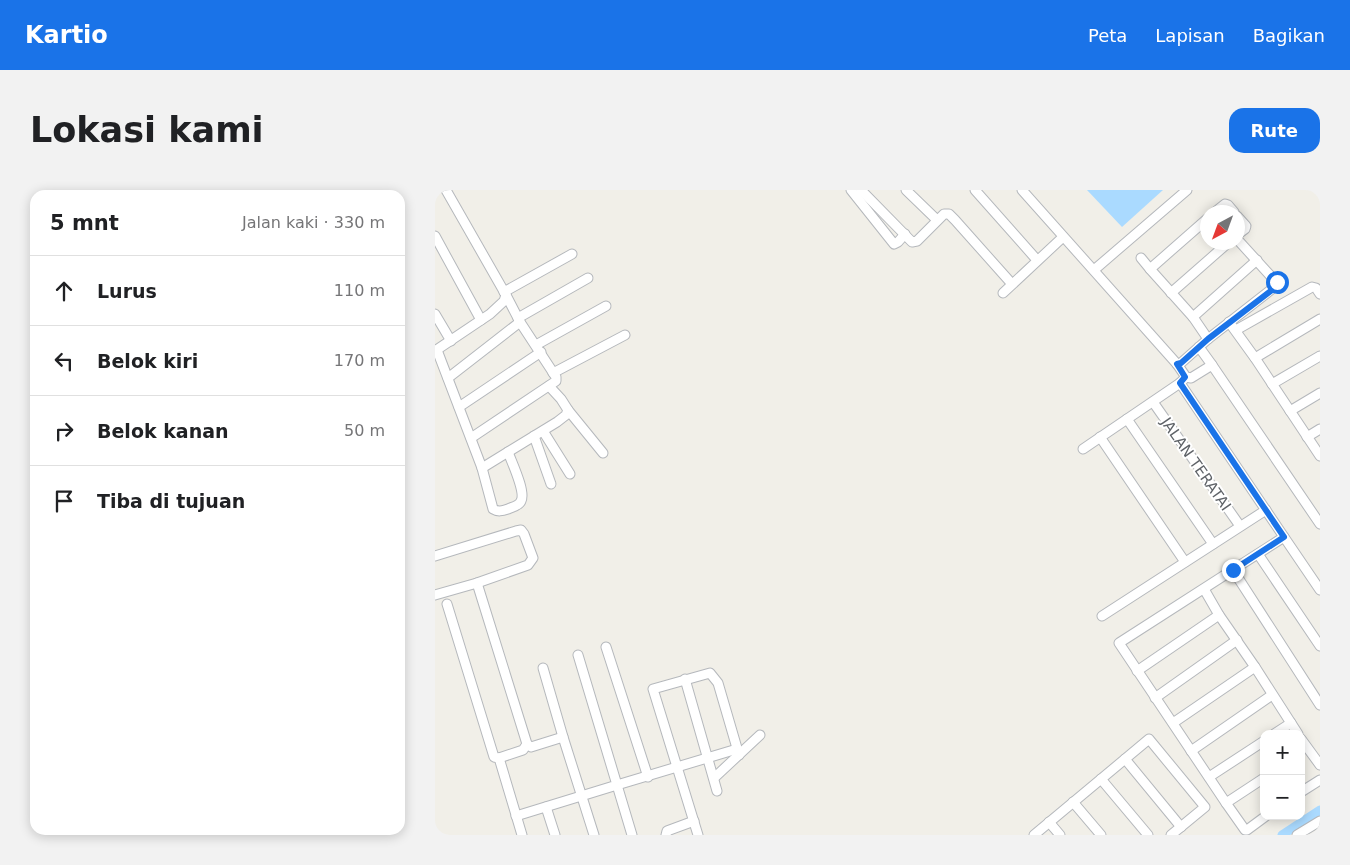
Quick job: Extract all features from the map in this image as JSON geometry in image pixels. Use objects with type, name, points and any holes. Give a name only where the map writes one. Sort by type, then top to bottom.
[{"type":"street","points":[[446,190],[519,320],[557,381],[471,438]]},
{"type":"street","points":[[851,190],[894,244],[905,234]]},
{"type":"street","points":[[861,190],[913,242],[917,241],[944,214],[949,214],[1012,284]]},
{"type":"street","points":[[906,190],[937,220]]},
{"type":"street","points":[[975,190],[1037,260]]},
{"type":"street","points":[[1022,190],[1177,364],[1183,380],[1266,510],[1320,590]]},
{"type":"street","points":[[1094,270],[1187,190]]},
{"type":"street","points":[[1150,269],[1200,225]]},
{"type":"street","points":[[435,236],[481,320]]},
{"type":"street","points":[[1003,293],[1063,237]]},
{"type":"street","points":[[1177,364],[1181,363],[1208,339],[1277,285],[1277,282],[1245,246]]},
{"type":"street","points":[[1171,293],[1220,250]]},
{"type":"street","points":[[505,294],[572,254]]},
{"type":"street","points":[[1141,258],[1193,317],[1208,339]]},
{"type":"street","points":[[1193,317],[1257,260]]},
{"type":"street","points":[[448,378],[519,320],[589,278]]},
{"type":"street","points":[[1236,330],[1312,287],[1316,288],[1320,294]]},
{"type":"street","points":[[505,294],[504,301],[481,320],[436,351],[482,468],[493,509],[497,512],[519,504],[522,500],[522,492],[508,452]]},
{"type":"street","points":[[459,407],[538,349],[606,306]]},
{"type":"street","points":[[435,314],[451,341]]},
{"type":"street","points":[[1255,358],[1320,319]]},
{"type":"street","points":[[1229,322],[1320,456]]},
{"type":"street","points":[[553,373],[625,335]]},
{"type":"street","points":[[1199,347],[1320,524]]},
{"type":"street","points":[[1271,384],[1320,356]]},
{"type":"street","points":[[1083,449],[1183,380],[1191,378],[1212,364]]},
{"type":"street","points":[[549,386],[603,453]]},
{"type":"street","points":[[1290,411],[1320,393]]},
{"type":"street","name":"JALAN TERATAI","points":[[1153,402],[1239,526]]},
{"type":"street","points":[[482,468],[557,422],[568,410]]},
{"type":"street","points":[[1127,419],[1213,544]]},
{"type":"street","points":[[1307,437],[1320,429]]},
{"type":"street","points":[[543,431],[570,474]]},
{"type":"street","points":[[534,436],[551,484]]},
{"type":"street","points":[[1099,437],[1185,562]]},
{"type":"street","points":[[1102,616],[1266,510]]},
{"type":"street","points":[[435,556],[521,530],[525,534],[533,558],[528,565],[435,595]]},
{"type":"street","points":[[1261,820],[1245,830],[1119,643],[1284,537]]},
{"type":"street","points":[[1258,554],[1320,646]]},
{"type":"street","points":[[1233,570],[1320,705]]},
{"type":"street","points":[[477,583],[527,744],[531,747],[563,737]]},
{"type":"street","points":[[1204,589],[1219,615],[1295,730]]},
{"type":"street","points":[[447,604],[494,757],[499,758],[523,750],[527,744]]},
{"type":"street","points":[[1137,671],[1219,615]]},
{"type":"street","points":[[1155,698],[1237,640]]},
{"type":"street","points":[[607,647],[648,777]]},
{"type":"street","points":[[578,655],[632,835]]},
{"type":"street","points":[[1173,723],[1255,667]]},
{"type":"street","points":[[543,668],[594,835]]},
{"type":"street","points":[[698,835],[653,689],[709,672],[718,683],[738,752]]},
{"type":"street","points":[[685,679],[717,791]]},
{"type":"street","points":[[1191,751],[1272,695]]},
{"type":"street","points":[[1280,730],[1291,723]]},
{"type":"street","points":[[714,778],[738,752],[760,735]]},
{"type":"street","points":[[1034,835],[1149,739],[1205,807],[1171,835]]},
{"type":"street","points":[[1209,777],[1260,744]]},
{"type":"street","points":[[1305,751],[1320,766]]},
{"type":"street","points":[[516,816],[708,758],[738,752]]},
{"type":"street","points":[[499,758],[522,835]]},
{"type":"street","points":[[1125,759],[1181,827]]},
{"type":"street","points":[[1101,779],[1148,835]]},
{"type":"street","points":[[1305,789],[1320,780]]},
{"type":"street","points":[[1226,804],[1260,781]]},
{"type":"street","points":[[1073,802],[1101,835]]},
{"type":"street","points":[[546,807],[555,835]]},
{"type":"street","points":[[1297,835],[1320,820]]},
{"type":"street","points":[[666,835],[667,831],[694,821]]},
{"type":"street","points":[[1049,822],[1060,835]]},
{"type":"water","points":[[1087,190],[1163,190],[1122,227]]},
{"type":"waterway","points":[[1282,835],[1320,810]]},
{"type":"route","points":[[1233,570],[1284,537],[1180,383],[1185,377],[1177,364],[1181,363],[1208,339],[1276,287],[1277,282]]}]
